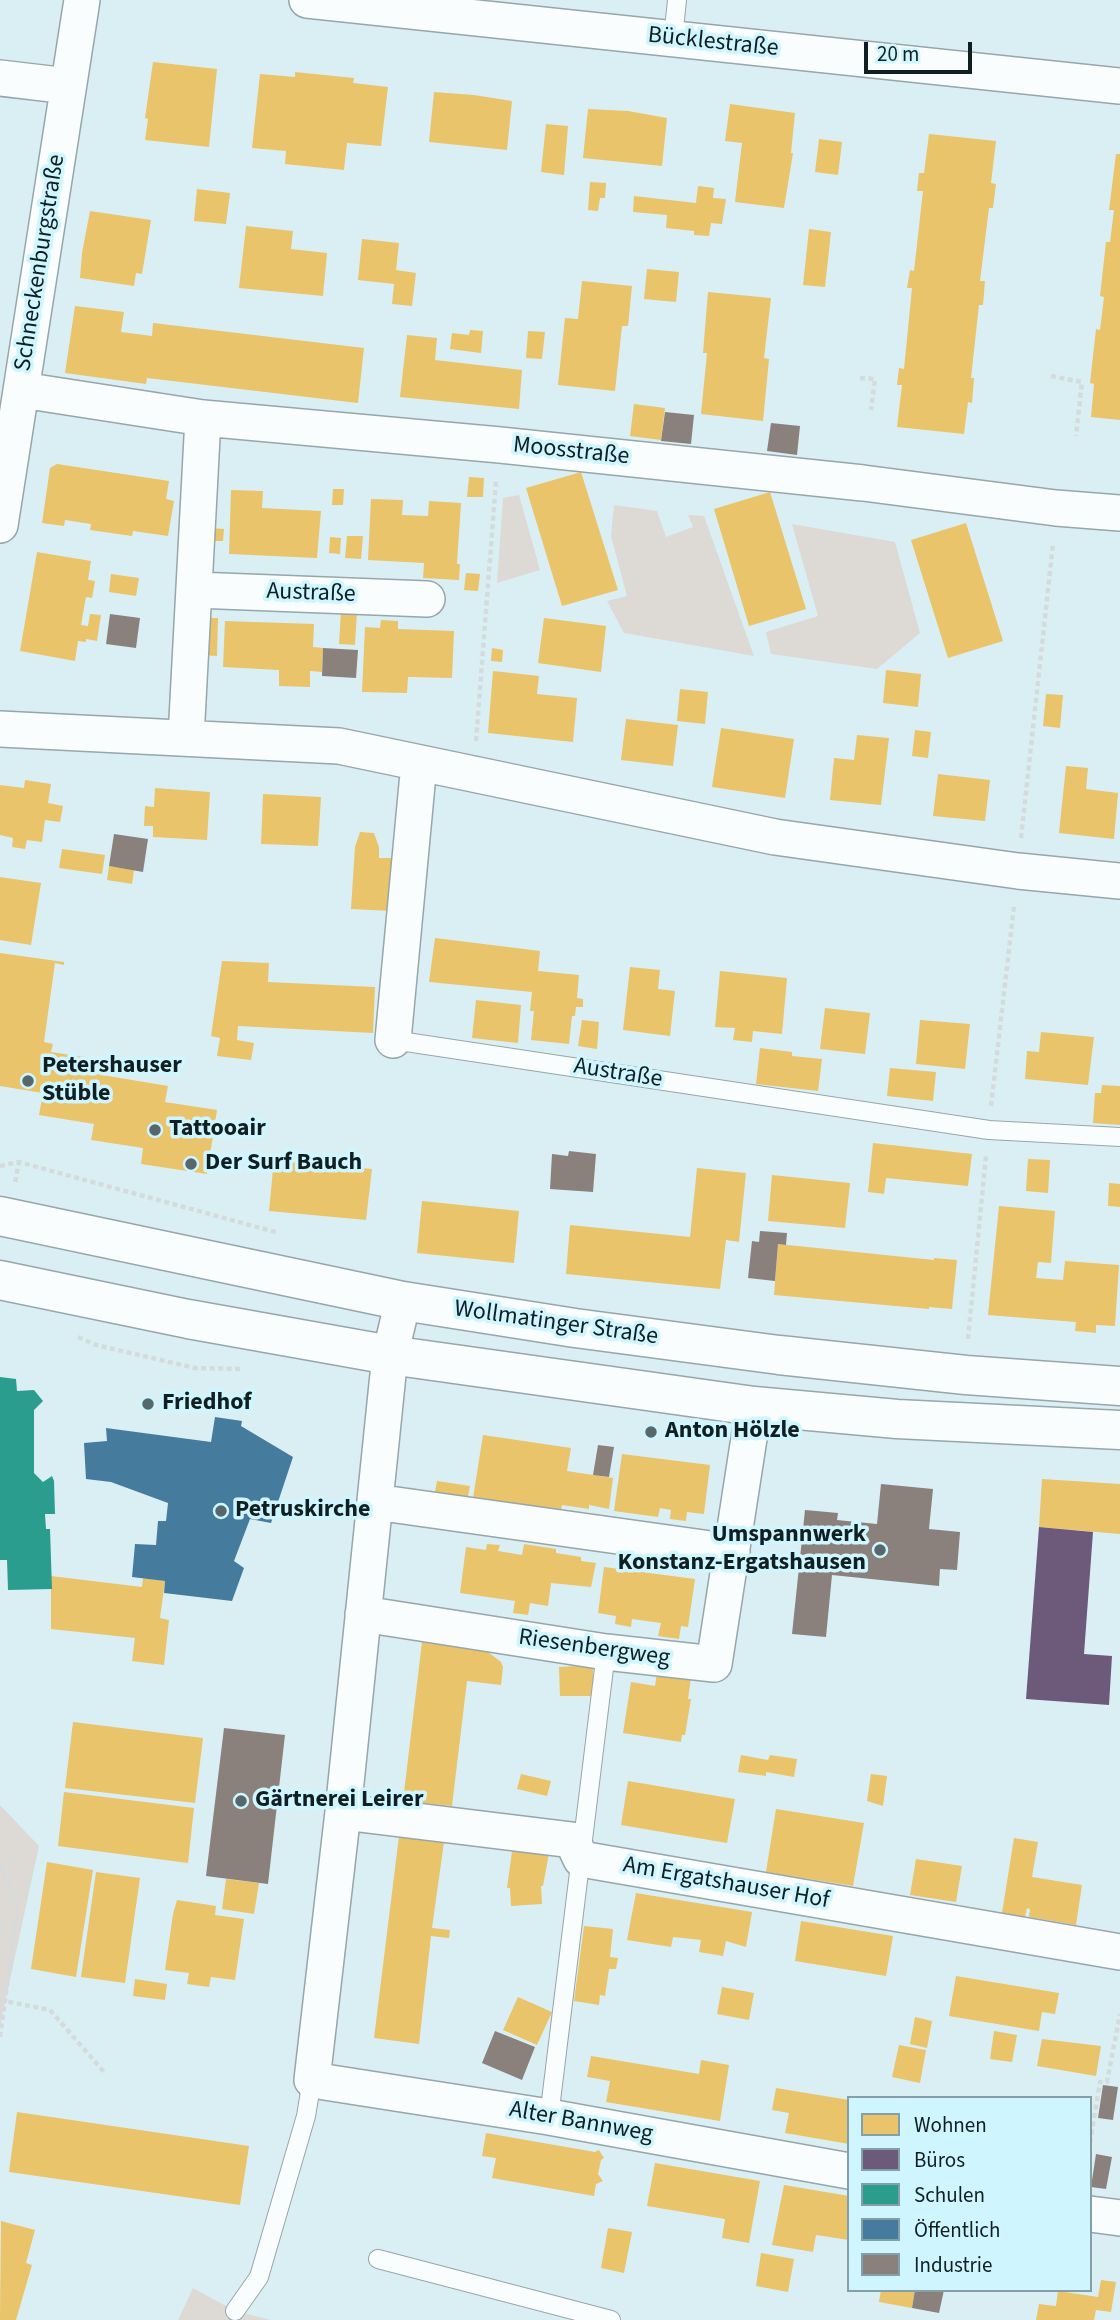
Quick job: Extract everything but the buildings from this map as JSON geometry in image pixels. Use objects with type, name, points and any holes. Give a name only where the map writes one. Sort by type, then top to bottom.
[{"type":"main road","name":"Wollmatinger Straße","points":[[0,1216],[403,1301],[603,1332],[779,1355],[966,1375],[1120,1386]]},
{"type":"main road","points":[[0,1280],[188,1319],[390,1355],[754,1406],[897,1419],[1120,1430]]},
{"type":"street","name":"Schneckenburgstraße","points":[[0,525],[82,0]]},
{"type":"street","name":"Bücklestraße","points":[[307,0],[1120,86]]},
{"type":"street","points":[[0,78],[68,86]]},
{"type":"street","name":"Moosstraße","points":[[22,390],[203,418],[500,445],[1120,513]]},
{"type":"street","points":[[186,738],[203,418]]},
{"type":"street","name":"Austraße","points":[[195,590],[427,598]]},
{"type":"street","points":[[0,729],[339,746],[775,837],[1017,871],[1120,881]]},
{"type":"street","name":"Austraße","points":[[393,1040],[419,763]]},
{"type":"street","points":[[312,2080],[343,1812],[390,1355],[403,1301]]},
{"type":"street","name":"Riesenbergweg","points":[[363,1614],[606,1652],[714,1664],[754,1406]]},
{"type":"street","points":[[375,1502],[732,1552]]},
{"type":"street","points":[[343,1812],[572,1840],[582,1859]]},
{"type":"street","name":"Am Ergatshauser Hof","points":[[582,1859],[1120,1952]]},
{"type":"street","name":"Alter Bannweg","points":[[312,2080],[549,2118],[847,2171]]},
{"type":"street","points":[[1092,2214],[1120,2218]]},
{"type":"lane","points":[[673,39],[677,0]]},
{"type":"lane","name":"Austraße","points":[[393,1040],[989,1130],[1120,1137]]},
{"type":"lane","points":[[549,2118],[606,1652]]},
{"type":"lane","points":[[235,2311],[259,2277],[309,2103],[312,2080]]},
{"type":"lane","points":[[378,2259],[611,2320]]},
{"type":"path","points":[[1051,376],[1082,382],[1076,436]]},
{"type":"path","points":[[860,378],[874,379],[871,410]]},
{"type":"path","points":[[474,773],[500,445]]},
{"type":"path","points":[[0,1166],[19,1162],[282,1234]]},
{"type":"path","points":[[966,1375],[975,1262]]},
{"type":"path","points":[[0,1867],[18,1905],[0,2037]]},
{"type":"path","points":[[3,2000],[50,2010],[104,2072]]},
{"type":"path","points":[[1092,2131],[1100,2082],[1107,2082],[1120,2014]]},
{"type":"shaded area","points":[[519,495],[540,570],[497,583],[503,498]]},
{"type":"shaded area","points":[[614,505],[657,511],[666,537],[693,527],[688,515],[704,516],[754,656],[624,633],[607,601],[627,596],[611,536]]},
{"type":"shaded area","points":[[792,524],[895,542],[920,633],[877,669],[771,654],[766,632],[818,616]]},
{"type":"shaded area","points":[[0,1805],[39,1846],[0,2026]]},
{"type":"shaded area","points":[[193,2288],[235,2311],[271,2320],[178,2320]]},
{"type":"place","name":"Petershauser Stüble","points":[[28,1081]]},
{"type":"place","name":"Tattooair","points":[[155,1130]]},
{"type":"place","name":"Der Surf Bauch","points":[[191,1164]]},
{"type":"place","name":"Friedhof","points":[[148,1404]]},
{"type":"place","name":"Anton Hölzle","points":[[651,1432]]},
{"type":"place","name":"Petruskirche","points":[[221,1511]]},
{"type":"place","name":"Umspannwerk Konstanz-Ergatshausen","points":[[880,1550]]},
{"type":"place","name":"Gärtnerei Leirer","points":[[241,1801]]}]
